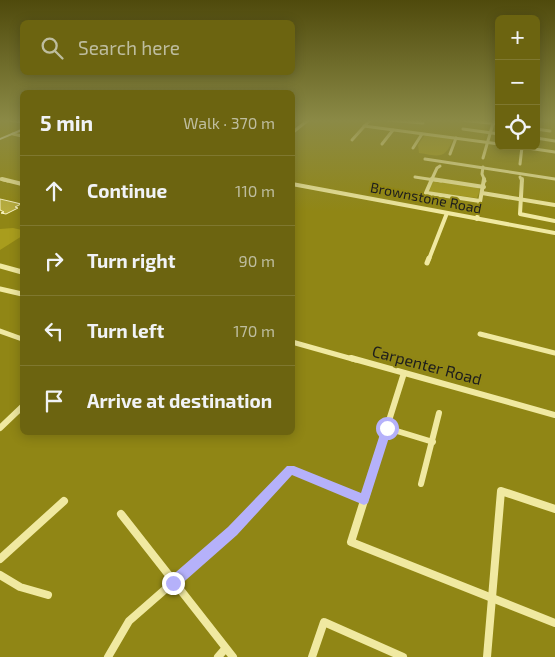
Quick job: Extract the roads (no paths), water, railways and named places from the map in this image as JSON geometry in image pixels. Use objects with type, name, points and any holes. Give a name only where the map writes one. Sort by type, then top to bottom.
[{"type":"street","points":[[483,158],[485,151]]},
{"type":"street","points":[[520,164],[522,151]]},
{"type":"street","points":[[483,168],[424,159],[555,178]]},
{"type":"street","points":[[422,202],[437,168],[440,166]]},
{"type":"street","points":[[476,218],[485,182],[482,174],[483,168]]},
{"type":"street","points":[[415,177],[484,187]]},
{"type":"street","points":[[520,177],[522,180],[520,214],[555,221]]},
{"type":"street","points":[[0,179],[20,184]]},
{"type":"street","name":"Brownstone Road","points":[[295,185],[555,233]]},
{"type":"street","points":[[426,193],[480,202]]},
{"type":"street","points":[[482,193],[555,204]]},
{"type":"street","points":[[427,263],[447,213]]},
{"type":"street","points":[[0,266],[20,271]]},
{"type":"street","points":[[0,289],[20,294]]},
{"type":"street","points":[[0,331],[20,338]]},
{"type":"street","points":[[480,334],[555,353]]},
{"type":"street","name":"Carpenter Road","points":[[295,343],[555,415]]},
{"type":"street","points":[[404,373],[351,542],[555,623]]},
{"type":"street","points":[[0,428],[20,409]]},
{"type":"street","points":[[421,484],[439,412]]},
{"type":"street","points":[[387,428],[433,442]]},
{"type":"street","points":[[108,657],[129,621],[232,531],[291,470],[364,500]]},
{"type":"street","points":[[486,657],[493,599],[501,491],[555,509]]},
{"type":"street","points":[[0,559],[64,501]]},
{"type":"street","points":[[121,514],[173,583],[233,657]]},
{"type":"street","points":[[0,575],[20,587],[48,595]]},
{"type":"street","points":[[312,657],[324,622],[403,657]]},
{"type":"street","points":[[218,657],[225,649]]}]
